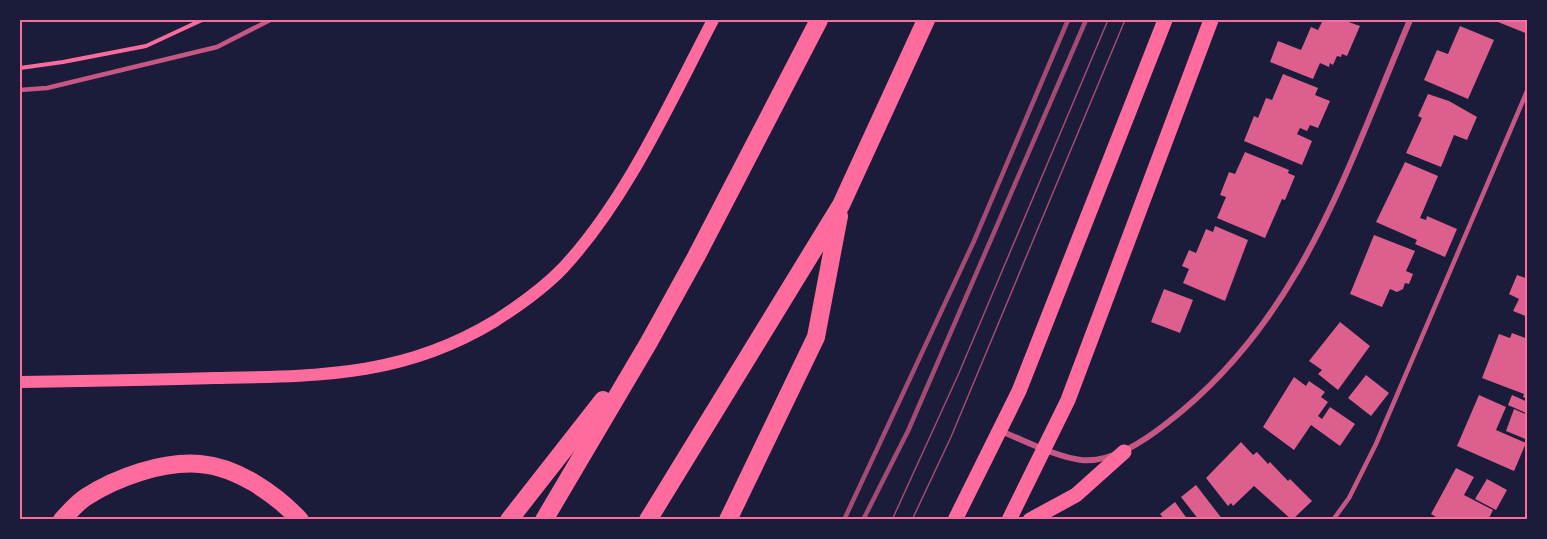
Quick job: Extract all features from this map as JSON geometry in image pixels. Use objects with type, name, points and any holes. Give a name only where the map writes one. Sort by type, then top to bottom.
[{"type":"highway","points":[[544,519],[649,342],[755,147],[819,20]]},
{"type":"highway","points":[[648,519],[841,206],[926,20]]},
{"type":"highway","points":[[728,519],[816,337],[841,206]]},
{"type":"highway","points":[[509,519],[649,342]]},
{"type":"highway","points":[[62,519],[84,498],[114,483],[152,469],[201,464],[250,479],[284,503],[300,519]]},
{"type":"main road","points":[[20,382],[318,376],[373,369],[423,356],[467,338],[530,298],[563,267],[607,212],[660,121],[713,20]]},
{"type":"main road","points":[[955,519],[1019,391],[1166,20]]},
{"type":"main road","points":[[1009,519],[1068,400],[1129,244],[1211,20]]},
{"type":"main road","points":[[1030,519],[1076,495],[1124,452]]},
{"type":"street","points":[[999,430],[1043,448],[1082,460],[1124,452],[1146,439],[1193,402],[1226,370],[1283,295],[1321,230],[1410,20]]},
{"type":"lane","points":[[20,90],[47,88],[217,47],[270,20]]},
{"type":"lane","points":[[1333,519],[1357,483],[1376,444],[1527,89]]},
{"type":"path","points":[[20,68],[146,46],[202,20]]},
{"type":"building","points":[[1323,20],[1343,20],[1360,26],[1347,56],[1342,54],[1341,57],[1337,56],[1333,65],[1330,63],[1329,67],[1320,63],[1313,79],[1270,62],[1278,41],[1301,50],[1311,27],[1318,30]]},
{"type":"building","points":[[1493,20],[1528,20],[1528,34]]},
{"type":"building","points":[[1460,26],[1494,40],[1468,99],[1424,80],[1437,50],[1448,54]]},
{"type":"building","points":[[1283,74],[1318,88],[1315,95],[1330,101],[1318,128],[1310,125],[1307,131],[1300,128],[1297,134],[1312,141],[1302,165],[1244,141],[1254,116],[1258,118],[1266,98],[1272,100]]},
{"type":"building","points":[[1428,94],[1449,101],[1477,117],[1467,140],[1454,135],[1441,167],[1406,153],[1422,118],[1418,116]]},
{"type":"building","points":[[1245,152],[1289,170],[1288,173],[1295,176],[1265,238],[1217,218],[1226,197],[1220,195],[1229,172],[1235,174]]},
{"type":"building","points":[[1405,162],[1438,176],[1420,218],[1426,220],[1427,216],[1457,229],[1445,257],[1415,244],[1417,240],[1376,222]]},
{"type":"building","points":[[1215,226],[1248,240],[1225,301],[1183,283],[1189,269],[1182,266],[1189,250],[1196,253],[1206,229],[1213,232]]},
{"type":"building","points":[[1374,235],[1415,251],[1406,271],[1413,274],[1409,284],[1405,283],[1403,289],[1397,292],[1390,289],[1382,307],[1350,294]]},
{"type":"building","points":[[1517,275],[1528,279],[1528,317],[1513,311],[1519,299],[1509,294]]},
{"type":"building","points":[[1164,289],[1193,300],[1180,333],[1151,322]]},
{"type":"building","points":[[1340,322],[1370,346],[1338,390],[1318,374],[1322,370],[1309,361]]},
{"type":"building","points":[[1512,333],[1528,339],[1528,399],[1523,397],[1524,394],[1482,378],[1499,334],[1510,338]]},
{"type":"building","points":[[1366,375],[1389,393],[1371,416],[1348,398]]},
{"type":"building","points":[[1294,377],[1306,386],[1309,381],[1325,392],[1321,397],[1328,402],[1318,416],[1322,419],[1330,407],[1355,424],[1340,446],[1311,425],[1294,450],[1263,427]]},
{"type":"building","points":[[1479,395],[1506,407],[1496,430],[1526,443],[1514,471],[1457,446]]},
{"type":"building","points":[[1512,395],[1528,402],[1528,414],[1508,405]]},
{"type":"building","points":[[1514,409],[1528,415],[1528,440],[1506,431]]},
{"type":"building","points":[[1241,442],[1253,455],[1257,452],[1268,464],[1270,462],[1312,501],[1292,520],[1254,486],[1233,506],[1231,503],[1228,506],[1206,478]]},
{"type":"building","points":[[1456,468],[1474,477],[1464,495],[1493,510],[1488,520],[1441,520],[1431,514]]},
{"type":"building","points":[[1487,479],[1507,490],[1496,510],[1475,499]]},
{"type":"building","points":[[1196,485],[1223,520],[1199,520],[1181,497]]},
{"type":"building","points":[[1175,502],[1188,520],[1165,520],[1160,514]]},
{"type":"tram line","points":[[892,520],[959,373],[1108,20]]},
{"type":"tram line","points":[[912,520],[951,437],[1125,20]]},
{"type":"railway","points":[[844,520],[974,241],[1068,20]]},
{"type":"railway","points":[[863,520],[908,431],[1086,20]]}]
